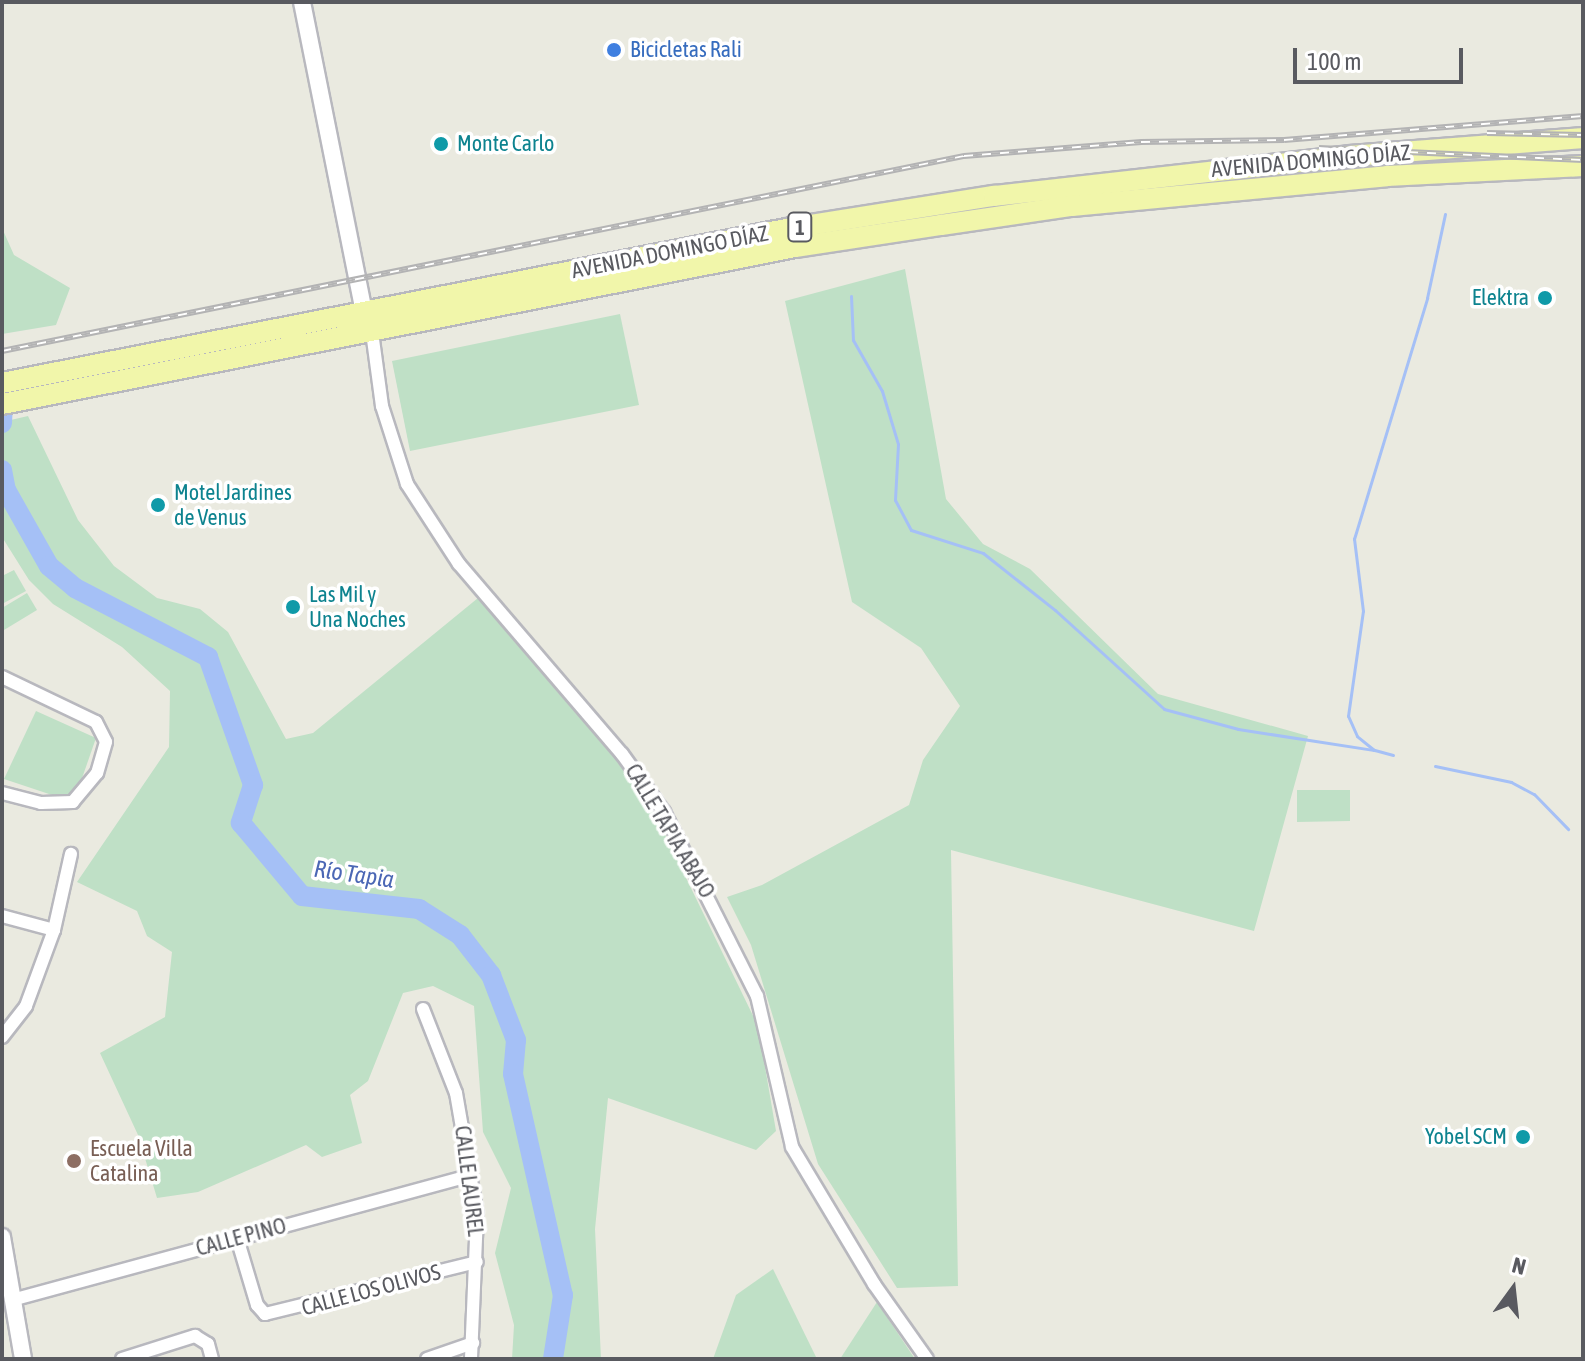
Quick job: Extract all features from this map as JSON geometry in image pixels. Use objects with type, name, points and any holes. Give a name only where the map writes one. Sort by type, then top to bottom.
[{"type":"main road","name":"AVENIDA DOMINGO DÍAZ","points":[[2,404],[28,388],[364,312],[791,228],[1069,185],[1583,138]]},
{"type":"main road","name":"AVENIDA DOMINGO DÍAZ","points":[[2,383],[28,388],[372,332],[795,247],[1072,206],[1387,176],[1583,166]]},
{"type":"street","points":[[302,2],[364,312]]},
{"type":"street","name":"CALLE TAPIA ABAJO","points":[[372,332],[382,406],[407,484],[459,564],[622,754],[664,812],[757,996],[792,1147],[867,1273],[927,1359]]},
{"type":"street","points":[[2,677],[96,722],[106,742],[97,773],[73,802],[41,803],[2,793]]},
{"type":"street","points":[[2,1037],[26,1006],[54,930],[71,854]]},
{"type":"street","points":[[2,916],[54,930]]},
{"type":"street","name":"CALLE LAUREL","points":[[423,1009],[456,1093],[471,1175],[477,1262],[471,1359]]},
{"type":"street","name":"CALLE PINO","points":[[12,1300],[471,1175]]},
{"type":"street","points":[[2,1237],[23,1359]]},
{"type":"street","name":"CALLE LOS OLIVOS","points":[[237,1238],[257,1305],[265,1314],[477,1262]]},
{"type":"street","points":[[122,1359],[195,1336],[208,1344],[212,1359]]},
{"type":"street","points":[[427,1359],[473,1343]]},
{"type":"green space","points":[[2,228],[14,255],[70,288],[56,325],[2,334]]},
{"type":"green space","points":[[905,269],[946,499],[983,544],[1030,569],[1158,694],[1308,736],[1254,931],[951,850],[958,1286],[897,1288],[818,1164],[751,945],[727,897],[762,885],[909,805],[923,760],[960,706],[921,648],[852,602],[785,301]]},
{"type":"green space","points":[[620,314],[639,405],[410,451],[392,361]]},
{"type":"green space","points":[[28,416],[78,520],[114,566],[157,598],[200,609],[228,632],[286,739],[313,733],[478,598],[621,763],[655,814],[758,1026],[776,1131],[756,1150],[608,1098],[595,1229],[601,1359],[512,1359],[514,1325],[495,1253],[511,1188],[483,1132],[474,1006],[433,986],[403,993],[368,1081],[350,1095],[362,1143],[322,1157],[306,1145],[198,1192],[157,1198],[138,1135],[100,1053],[165,1017],[172,952],[147,936],[137,911],[77,882],[169,747],[170,691],[122,647],[53,604],[29,580],[2,537],[2,422]]},
{"type":"green space","points":[[14,570],[26,591],[2,604],[2,576]]},
{"type":"green space","points":[[27,593],[37,610],[4,630],[2,608]]},
{"type":"green space","points":[[36,711],[96,738],[80,784],[64,799],[4,779]]},
{"type":"green space","points":[[1297,790],[1350,790],[1350,821],[1297,822]]},
{"type":"green space","points":[[773,1269],[817,1359],[713,1359],[736,1295]]},
{"type":"green space","points":[[877,1302],[915,1359],[840,1359]]},
{"type":"waterway","points":[[1393,755],[1374,750],[1357,736],[1348,716],[1363,611],[1354,539],[1427,298],[1445,214]]},
{"type":"waterway","points":[[851,296],[853,340],[882,391],[898,444],[895,500],[911,530],[983,553],[1055,610],[1164,709],[1238,729],[1374,750]]},
{"type":"waterway","name":"Río Tapia","points":[[2,423],[4,388]]},
{"type":"waterway","name":"Río Tapia","points":[[2,470],[6,490],[49,566],[75,588],[208,657],[253,785],[241,823],[302,896],[419,909],[460,935],[491,975],[516,1040],[513,1074],[563,1295],[553,1359]]},
{"type":"waterway","points":[[1435,766],[1511,782],[1534,794],[1568,829]]},
{"type":"railway","points":[[2,351],[964,156],[1141,142],[1284,140],[1583,116]]},
{"type":"railway","points":[[1487,133],[1583,135]]},
{"type":"railway","points":[[1319,148],[1583,160]]},
{"type":"place","name":"Bicicletas Rali","points":[[614,50]]},
{"type":"place","name":"Monte Carlo","points":[[441,144]]},
{"type":"place","name":"Elektra","points":[[1545,298]]},
{"type":"place","name":"Motel Jardines de Venus","points":[[158,505]]},
{"type":"place","name":"Las Mil y Una Noches","points":[[293,607]]},
{"type":"place","name":"Yobel SCM","points":[[1523,1137]]},
{"type":"place","name":"Escuela Villa Catalina","points":[[74,1161]]}]
